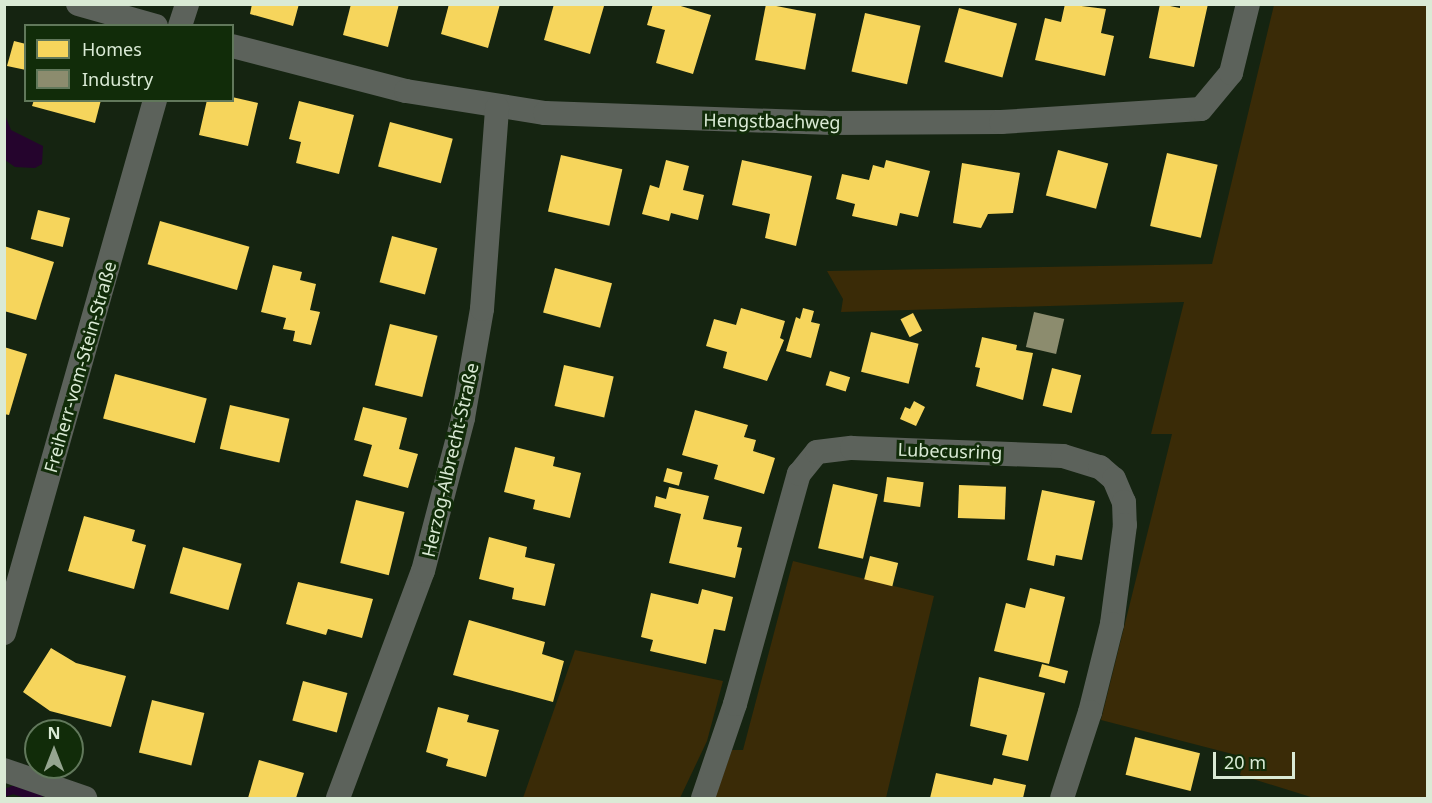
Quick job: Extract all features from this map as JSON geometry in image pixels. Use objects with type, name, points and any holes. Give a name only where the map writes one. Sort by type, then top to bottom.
[{"type":"street","points":[[78,4],[149,24]]},
{"type":"street","points":[[181,24],[187,4]]},
{"type":"street","name":"Hengstbachweg","points":[[234,47],[406,91],[497,108],[570,116],[832,123],[1001,122],[1202,109],[1231,73],[1248,4]]},
{"type":"street","name":"Freiherr-vom-Stein-Straße","points":[[4,633],[154,102]]},
{"type":"street","name":"Herzog-Albrecht-Straße","points":[[338,798],[423,571],[460,429],[482,309],[497,108]]},
{"type":"street","name":"Lubecusring","points":[[703,798],[735,704],[799,474],[817,452],[852,448],[1063,456],[1100,467],[1114,479],[1124,502],[1125,525],[1112,624],[1090,712],[1062,798]]},
{"type":"street","points":[[4,770],[86,798]]},
{"type":"shaded area","points":[[1274,5],[1427,5],[1427,798],[1314,798],[1240,775],[1244,757],[1101,720],[1172,434],[1151,434],[1184,302],[841,312],[843,299],[827,271],[1212,264]]},
{"type":"shaded area","points":[[5,115],[11,130],[43,146],[42,164],[35,168],[15,167],[5,160]]},
{"type":"shaded area","points":[[793,561],[934,596],[886,798],[715,798],[732,750],[743,750]]},
{"type":"shaded area","points":[[575,650],[723,681],[707,741],[680,798],[523,798]]},
{"type":"building: Homes","points":[[252,4],[299,4],[293,26],[250,14]]},
{"type":"building: Homes","points":[[351,4],[399,4],[388,47],[343,35]]},
{"type":"building: Homes","points":[[449,4],[500,4],[488,48],[441,34]]},
{"type":"building: Homes","points":[[554,4],[604,6],[590,54],[544,40]]},
{"type":"building: Homes","points":[[653,4],[674,4],[711,15],[693,74],[656,63],[665,30],[647,25]]},
{"type":"building: Homes","points":[[766,4],[816,14],[805,70],[755,60]]},
{"type":"building: Homes","points":[[1065,4],[1106,9],[1101,33],[1114,36],[1105,76],[1035,60],[1045,18],[1061,22]]},
{"type":"building: Homes","points":[[1160,4],[1180,8],[1180,4],[1208,4],[1194,67],[1149,58]]},
{"type":"building: Homes","points":[[959,8],[1017,24],[1002,78],[945,62]]},
{"type":"building: Homes","points":[[865,13],[921,26],[907,84],[852,71]]},
{"type":"building: Homes","points":[[14,41],[24,44],[24,70],[7,66]]},
{"type":"building: Homes","points":[[234,97],[258,103],[248,146],[199,135],[207,102],[234,102]]},
{"type":"building: Homes","points":[[299,101],[354,115],[339,174],[296,163],[301,142],[289,139]]},
{"type":"building: Homes","points":[[33,102],[100,102],[95,123],[32,106]]},
{"type":"building: Homes","points":[[390,122],[453,139],[441,183],[378,166]]},
{"type":"building: Homes","points":[[1058,150],[1108,163],[1096,209],[1046,195]]},
{"type":"building: Homes","points":[[1167,153],[1218,165],[1201,238],[1150,226]]},
{"type":"building: Homes","points":[[561,155],[622,169],[609,226],[548,212]]},
{"type":"building: Homes","points":[[666,160],[689,166],[683,190],[704,195],[698,220],[671,213],[669,221],[642,214],[650,185],[659,188]]},
{"type":"building: Homes","points":[[742,160],[812,176],[796,246],[765,238],[770,214],[732,205]]},
{"type":"building: Homes","points":[[886,160],[930,171],[918,217],[900,213],[897,226],[852,216],[855,204],[836,199],[842,174],[869,180],[873,165],[884,168]]},
{"type":"building: Homes","points":[[962,163],[1020,173],[1013,213],[988,214],[981,228],[953,223]]},
{"type":"building: Homes","points":[[38,210],[70,218],[63,247],[31,239]]},
{"type":"building: Homes","points":[[160,221],[249,247],[237,290],[148,264]]},
{"type":"building: Homes","points":[[392,236],[437,248],[425,295],[380,282]]},
{"type":"building: Homes","points":[[4,246],[54,262],[36,320],[4,311]]},
{"type":"building: Homes","points":[[273,265],[302,272],[300,280],[316,284],[310,310],[320,312],[311,345],[293,341],[295,331],[283,329],[286,318],[261,312]]},
{"type":"building: Homes","points":[[555,268],[612,283],[600,328],[543,312]]},
{"type":"building: Homes","points":[[741,308],[785,321],[780,338],[784,340],[767,381],[723,368],[727,352],[706,346],[714,319],[736,325]]},
{"type":"building: Homes","points":[[803,308],[814,311],[811,322],[820,324],[811,358],[786,351],[796,317],[800,319]]},
{"type":"building: Homes","points":[[913,313],[922,331],[910,337],[901,319]]},
{"type":"building: Homes","points":[[390,324],[438,336],[422,397],[375,385]]},
{"type":"building: Homes","points":[[871,332],[919,344],[909,384],[861,372]]},
{"type":"building: Homes","points":[[982,337],[1017,345],[1016,350],[1033,353],[1023,400],[976,386],[980,368],[975,367]]},
{"type":"building: Homes","points":[[4,347],[27,354],[9,415],[4,414]]},
{"type":"building: Homes","points":[[564,365],[614,376],[604,417],[555,406]]},
{"type":"building: Homes","points":[[1052,368],[1081,375],[1072,413],[1043,406]]},
{"type":"building: Homes","points":[[830,371],[850,377],[846,391],[826,385]]},
{"type":"building: Homes","points":[[115,374],[207,399],[195,443],[103,418]]},
{"type":"building: Homes","points":[[914,401],[925,407],[916,426],[900,419],[905,407],[910,409]]},
{"type":"building: Homes","points":[[230,405],[289,419],[279,463],[220,449]]},
{"type":"building: Homes","points":[[363,407],[407,418],[399,449],[418,454],[408,488],[363,476],[372,445],[354,440]]},
{"type":"building: Homes","points":[[695,410],[748,425],[744,437],[756,440],[753,451],[775,458],[764,494],[714,479],[718,465],[682,455]]},
{"type":"building: Homes","points":[[515,447],[555,457],[553,466],[581,473],[570,518],[533,509],[535,500],[504,492]]},
{"type":"building: Homes","points":[[667,468],[682,472],[679,486],[663,482]]},
{"type":"building: Homes","points":[[887,477],[924,482],[920,507],[884,502]]},
{"type":"building: Homes","points":[[833,484],[878,494],[863,559],[818,548]]},
{"type":"building: Homes","points":[[959,485],[1006,487],[1005,520],[958,518]]},
{"type":"building: Homes","points":[[669,487],[709,496],[703,519],[742,527],[737,547],[742,548],[735,578],[669,563],[681,514],[654,507],[656,496],[666,499]]},
{"type":"building: Homes","points":[[1042,490],[1095,501],[1082,560],[1056,555],[1054,566],[1027,560]]},
{"type":"building: Homes","points":[[356,500],[405,512],[389,575],[340,563]]},
{"type":"building: Homes","points":[[84,516],[135,530],[132,541],[146,545],[134,589],[68,571]]},
{"type":"building: Homes","points":[[489,537],[527,547],[525,557],[555,564],[545,606],[512,599],[514,588],[479,579]]},
{"type":"building: Homes","points":[[183,547],[242,564],[228,610],[170,593]]},
{"type":"building: Homes","points":[[870,556],[898,563],[892,586],[864,579]]},
{"type":"building: Homes","points":[[298,582],[373,599],[362,638],[328,629],[326,635],[286,624]]},
{"type":"building: Homes","points":[[1030,588],[1065,597],[1049,664],[994,651],[1006,603],[1025,608]]},
{"type":"building: Homes","points":[[702,589],[733,597],[725,631],[714,629],[706,664],[650,651],[653,640],[641,637],[651,593],[698,604]]},
{"type":"building: Homes","points":[[469,620],[545,642],[542,654],[564,661],[553,702],[453,675]]},
{"type":"building: Homes","points":[[51,648],[76,663],[126,676],[111,727],[50,711],[23,692]]},
{"type":"building: Homes","points":[[1042,664],[1068,671],[1065,684],[1039,677]]},
{"type":"building: Homes","points":[[979,677],[1045,693],[1028,761],[1002,755],[1007,735],[970,726]]},
{"type":"building: Homes","points":[[303,681],[347,693],[337,733],[292,721]]},
{"type":"building: Homes","points":[[152,700],[204,713],[191,765],[139,752]]},
{"type":"building: Homes","points":[[438,707],[469,715],[467,722],[499,730],[486,777],[446,766],[448,759],[426,752]]},
{"type":"building: Homes","points":[[1135,737],[1200,753],[1191,791],[1126,775]]},
{"type":"building: Homes","points":[[259,760],[304,773],[296,798],[248,798]]},
{"type":"building: Homes","points":[[936,773],[992,785],[994,778],[1026,785],[1023,798],[930,798]]},
{"type":"building: Industry","points":[[1034,312],[1064,319],[1056,354],[1026,347]]},
{"type":"waterway","points":[[4,793],[13,790],[39,798]]}]
